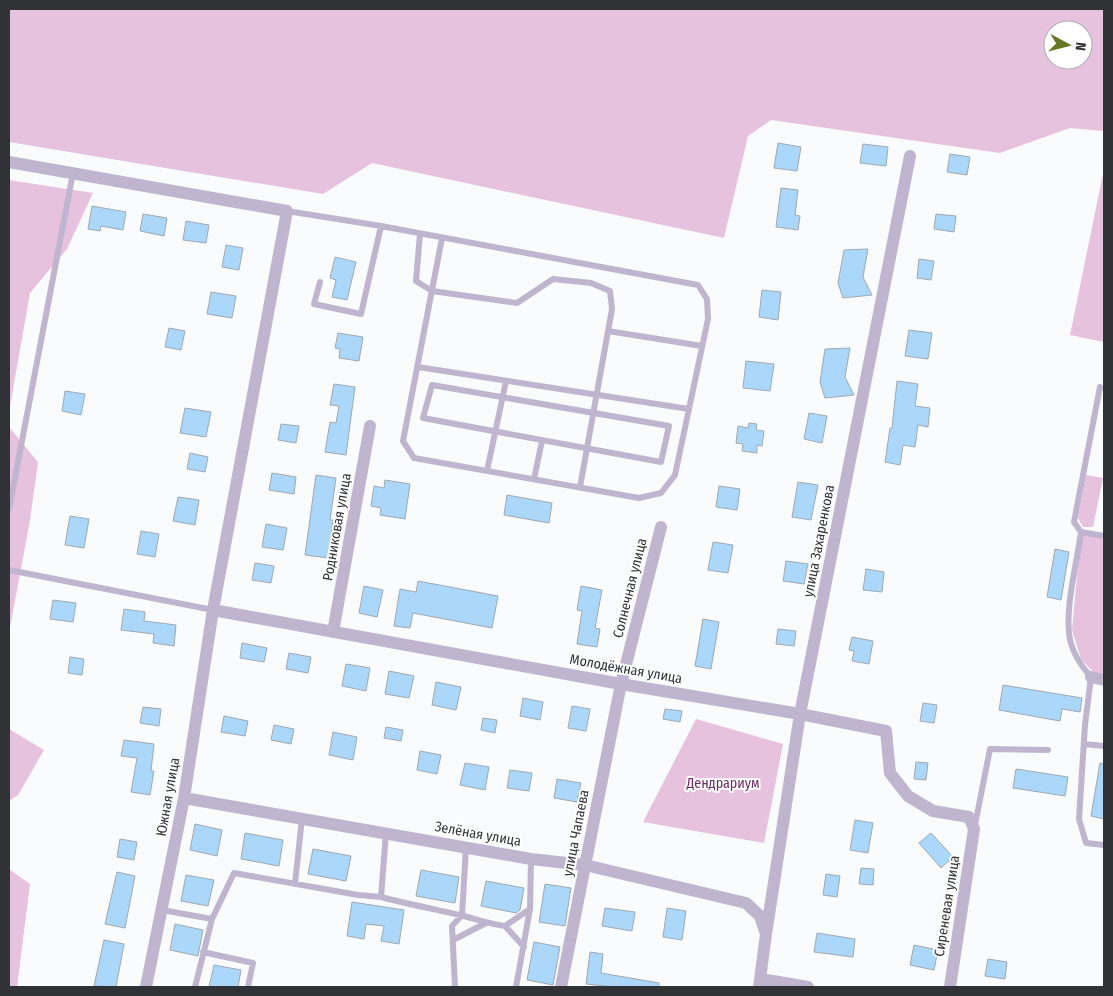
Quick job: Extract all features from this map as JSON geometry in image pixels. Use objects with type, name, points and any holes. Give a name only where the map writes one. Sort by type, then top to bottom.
[{"type":"street","name":"улица Захаренкова","points":[[760,983],[800,714],[910,156]]},
{"type":"street","points":[[9,162],[287,211]]},
{"type":"street","name":"Южная улица","points":[[146,987],[184,798],[213,610],[287,211]]},
{"type":"street","name":"Родниковая улица","points":[[333,632],[370,426]]},
{"type":"street","name":"Солнечная улица","points":[[621,684],[661,527]]},
{"type":"street","name":"Молодёжная улица","points":[[213,610],[621,684],[800,714],[886,731],[890,752],[890,773],[908,796],[934,811],[969,818],[974,829]]},
{"type":"street","points":[[1091,677],[1104,680]]},
{"type":"street","name":"улица Чапаева","points":[[561,987],[621,684]]},
{"type":"street","name":"Зелёная улица","points":[[184,798],[531,858],[585,865],[746,903],[760,916],[766,934]]},
{"type":"street","name":"Сиреневая улица","points":[[950,987],[974,829]]},
{"type":"street","points":[[760,983],[808,987]]},
{"type":"lane","points":[[9,510],[74,173]]},
{"type":"lane","points":[[287,211],[381,226],[698,286],[707,299],[708,320],[675,475],[661,493],[639,498],[414,458],[403,441],[442,238]]},
{"type":"lane","points":[[320,282],[314,304],[361,314],[381,226]]},
{"type":"lane","points":[[420,234],[416,281],[432,291],[517,303],[554,279],[590,283],[610,291],[612,309],[580,487]]},
{"type":"lane","points":[[608,332],[702,346]]},
{"type":"lane","points":[[418,367],[688,410]]},
{"type":"lane","points":[[487,471],[506,381]]},
{"type":"lane","points":[[432,385],[503,396],[669,426],[661,462],[423,418],[432,385]]},
{"type":"lane","points":[[1100,387],[1074,522],[1081,532],[1069,619],[1070,640],[1081,665],[1091,677],[1085,725],[1079,819],[1086,843],[1104,845]]},
{"type":"lane","points":[[534,479],[542,441]]},
{"type":"lane","points":[[1081,532],[1104,536]]},
{"type":"lane","points":[[9,570],[213,610]]},
{"type":"lane","points":[[1084,744],[1104,746]]},
{"type":"lane","points":[[974,829],[990,749],[1048,750]]},
{"type":"lane","points":[[295,884],[302,818]]},
{"type":"lane","points":[[381,897],[386,833]]},
{"type":"lane","points":[[455,987],[452,926],[462,915],[466,847]]},
{"type":"lane","points":[[516,987],[530,909],[531,858]]},
{"type":"lane","points":[[195,987],[212,919],[234,873],[358,895],[381,897],[411,906],[462,915],[486,923],[505,926],[524,947]]},
{"type":"lane","points":[[505,926],[530,909]]},
{"type":"lane","points":[[162,910],[212,919]]},
{"type":"lane","points":[[453,940],[486,923]]},
{"type":"lane","points":[[203,952],[252,963],[248,987]]},
{"type":"green space","points":[[9,9],[1104,9],[1104,131],[1070,128],[1000,153],[771,120],[748,136],[724,238],[372,163],[323,194],[9,142]]},
{"type":"green space","points":[[1104,169],[1104,342],[1070,335]]},
{"type":"green space","points":[[9,180],[93,193],[67,249],[30,293],[9,412]]},
{"type":"green space","points":[[9,427],[38,462],[30,520],[9,633]]},
{"type":"green space","points":[[1086,475],[1103,478],[1093,527],[1083,527],[1078,518]]},
{"type":"green space","points":[[1081,532],[1104,537],[1104,676],[1095,674],[1081,659],[1072,630]]},
{"type":"green space","name":"Дендрариум","points":[[696,719],[783,744],[764,843],[643,822]]},
{"type":"green space","points":[[9,729],[44,750],[18,795],[9,801]]},
{"type":"green space","points":[[9,869],[30,884],[17,987],[9,987]]},
{"type":"building","points":[[778,143],[801,147],[797,171],[774,168]]},
{"type":"building","points":[[863,144],[888,147],[886,166],[860,163]]},
{"type":"building","points":[[950,154],[970,157],[967,175],[947,172]]},
{"type":"building","points":[[781,188],[798,190],[795,215],[800,216],[798,230],[776,227]]},
{"type":"building","points":[[92,206],[126,212],[123,230],[101,226],[100,231],[88,229]]},
{"type":"building","points":[[143,214],[167,218],[164,236],[140,231]]},
{"type":"building","points":[[936,214],[956,216],[954,232],[934,229]]},
{"type":"building","points":[[186,221],[209,225],[206,243],[183,240]]},
{"type":"building","points":[[226,245],[243,248],[239,270],[222,267]]},
{"type":"building","points":[[868,249],[863,277],[872,295],[843,298],[838,283],[844,250]]},
{"type":"building","points":[[335,257],[356,262],[347,300],[332,297],[336,280],[330,278]]},
{"type":"building","points":[[919,259],[934,261],[931,280],[917,278]]},
{"type":"building","points":[[762,290],[781,292],[778,320],[759,317]]},
{"type":"building","points":[[211,292],[236,296],[232,318],[207,314]]},
{"type":"building","points":[[169,328],[185,331],[181,350],[165,347]]},
{"type":"building","points":[[909,330],[932,333],[928,359],[905,356]]},
{"type":"building","points":[[338,333],[363,337],[359,361],[339,358],[340,349],[335,348]]},
{"type":"building","points":[[850,348],[845,377],[854,395],[825,398],[820,382],[825,349]]},
{"type":"building","points":[[746,361],[774,364],[770,391],[743,388]]},
{"type":"building","points":[[897,381],[918,384],[915,406],[930,408],[928,427],[918,425],[915,447],[903,445],[900,465],[885,462],[890,428],[892,428]]},
{"type":"building","points":[[334,384],[355,387],[346,455],[325,452],[330,422],[336,423],[339,406],[330,405]]},
{"type":"building","points":[[65,391],[85,394],[81,415],[62,411]]},
{"type":"building","points":[[185,408],[211,412],[206,437],[180,433]]},
{"type":"building","points":[[809,413],[827,416],[822,443],[804,439]]},
{"type":"building","points":[[749,423],[757,424],[756,430],[764,431],[762,446],[757,445],[757,453],[742,451],[743,444],[736,443],[738,426],[748,428]]},
{"type":"building","points":[[281,424],[299,426],[296,443],[278,440]]},
{"type":"building","points":[[190,453],[208,457],[205,472],[187,469]]},
{"type":"building","points":[[272,473],[296,477],[294,494],[269,490]]},
{"type":"building","points":[[316,475],[336,478],[330,520],[333,520],[328,558],[305,555]]},
{"type":"building","points":[[385,480],[410,484],[405,519],[380,515],[381,508],[371,506],[374,486],[384,488]]},
{"type":"building","points":[[798,482],[818,485],[811,520],[792,517]]},
{"type":"building","points":[[719,486],[740,489],[737,510],[716,507]]},
{"type":"building","points":[[507,495],[552,503],[549,523],[504,515]]},
{"type":"building","points":[[178,497],[199,500],[195,525],[173,521]]},
{"type":"building","points":[[70,516],[89,519],[84,548],[65,545]]},
{"type":"building","points":[[266,524],[287,528],[283,550],[262,547]]},
{"type":"building","points":[[141,531],[159,534],[155,557],[137,554]]},
{"type":"building","points":[[713,542],[733,545],[728,573],[708,570]]},
{"type":"building","points":[[1055,549],[1069,552],[1061,600],[1047,597]]},
{"type":"building","points":[[786,561],[808,564],[804,584],[783,581]]},
{"type":"building","points":[[255,563],[274,566],[271,583],[252,580]]},
{"type":"building","points":[[866,569],[884,572],[882,592],[863,590]]},
{"type":"building","points":[[418,581],[498,596],[492,628],[413,613],[410,628],[394,626],[400,589],[416,592]]},
{"type":"building","points":[[364,586],[383,590],[377,617],[359,613]]},
{"type":"building","points":[[581,586],[602,590],[595,628],[600,629],[597,647],[577,644],[582,611],[577,610]]},
{"type":"building","points":[[53,600],[76,603],[73,622],[50,619]]},
{"type":"building","points":[[124,609],[145,612],[144,621],[176,625],[174,646],[153,643],[154,634],[121,630]]},
{"type":"building","points":[[703,619],[719,622],[711,669],[695,666]]},
{"type":"building","points":[[778,629],[796,631],[794,646],[776,644]]},
{"type":"building","points":[[852,637],[873,641],[869,664],[852,661],[854,651],[849,650]]},
{"type":"building","points":[[242,643],[267,648],[264,662],[240,658]]},
{"type":"building","points":[[289,653],[311,657],[308,673],[286,669]]},
{"type":"building","points":[[70,657],[84,659],[82,675],[68,673]]},
{"type":"building","points":[[346,664],[370,668],[366,691],[342,686]]},
{"type":"building","points":[[389,671],[414,676],[409,698],[385,694]]},
{"type":"building","points":[[436,682],[461,687],[456,710],[432,705]]},
{"type":"building","points":[[1003,685],[1082,698],[1080,712],[1062,709],[1060,721],[999,710]]},
{"type":"building","points":[[523,698],[543,702],[540,720],[520,716]]},
{"type":"building","points":[[923,703],[937,705],[934,723],[920,721]]},
{"type":"building","points":[[572,706],[590,709],[586,731],[568,728]]},
{"type":"building","points":[[143,707],[161,709],[159,726],[140,723]]},
{"type":"building","points":[[665,709],[682,711],[680,722],[663,719]]},
{"type":"building","points":[[224,716],[248,721],[245,736],[221,732]]},
{"type":"building","points":[[483,718],[497,720],[495,733],[481,730]]},
{"type":"building","points":[[274,725],[294,729],[291,744],[271,740]]},
{"type":"building","points":[[386,727],[403,730],[401,741],[384,738]]},
{"type":"building","points":[[333,732],[357,737],[353,760],[329,755]]},
{"type":"building","points":[[124,740],[154,744],[151,771],[154,771],[150,795],[131,792],[137,758],[121,756]]},
{"type":"building","points":[[420,751],[441,755],[437,774],[417,770]]},
{"type":"building","points":[[916,762],[928,763],[926,780],[914,779]]},
{"type":"building","points":[[465,763],[489,767],[485,790],[460,785]]},
{"type":"building","points":[[1100,763],[1104,764],[1104,819],[1091,816]]},
{"type":"building","points":[[1016,769],[1068,777],[1065,796],[1013,788]]},
{"type":"building","points":[[510,770],[532,773],[529,791],[507,788]]},
{"type":"building","points":[[557,779],[581,783],[577,802],[554,798]]},
{"type":"building","points":[[855,820],[873,823],[868,853],[850,850]]},
{"type":"building","points":[[195,824],[222,830],[217,856],[190,850]]},
{"type":"building","points":[[245,833],[283,840],[279,866],[241,859]]},
{"type":"building","points":[[931,833],[953,857],[941,868],[919,843]]},
{"type":"building","points":[[120,839],[137,842],[134,860],[117,857]]},
{"type":"building","points":[[313,849],[351,856],[346,881],[308,874]]},
{"type":"building","points":[[861,868],[874,869],[873,885],[859,884]]},
{"type":"building","points":[[421,870],[459,877],[455,903],[416,896]]},
{"type":"building","points":[[117,872],[135,876],[125,928],[105,924]]},
{"type":"building","points":[[826,874],[840,876],[837,897],[823,895]]},
{"type":"building","points":[[186,875],[214,880],[208,906],[181,901]]},
{"type":"building","points":[[486,881],[524,888],[520,910],[516,913],[481,906]]},
{"type":"building","points":[[545,884],[571,888],[565,926],[539,922]]},
{"type":"building","points":[[352,902],[404,910],[399,944],[381,941],[384,926],[366,924],[364,939],[347,936]]},
{"type":"building","points":[[605,908],[635,912],[632,931],[602,926]]},
{"type":"building","points":[[667,908],[686,911],[682,940],[663,937]]},
{"type":"building","points":[[175,924],[203,930],[198,956],[170,950]]},
{"type":"building","points":[[817,933],[855,939],[853,957],[814,952]]},
{"type":"building","points":[[104,940],[124,944],[116,987],[94,986]]},
{"type":"building","points":[[534,942],[560,947],[553,985],[527,980]]},
{"type":"building","points":[[914,945],[938,950],[934,970],[910,965]]},
{"type":"building","points":[[590,952],[603,954],[601,973],[659,983],[659,987],[614,987],[586,984]]},
{"type":"building","points":[[988,959],[1007,962],[1005,979],[985,976]]},
{"type":"building","points":[[214,965],[241,970],[238,987],[209,987]]}]
